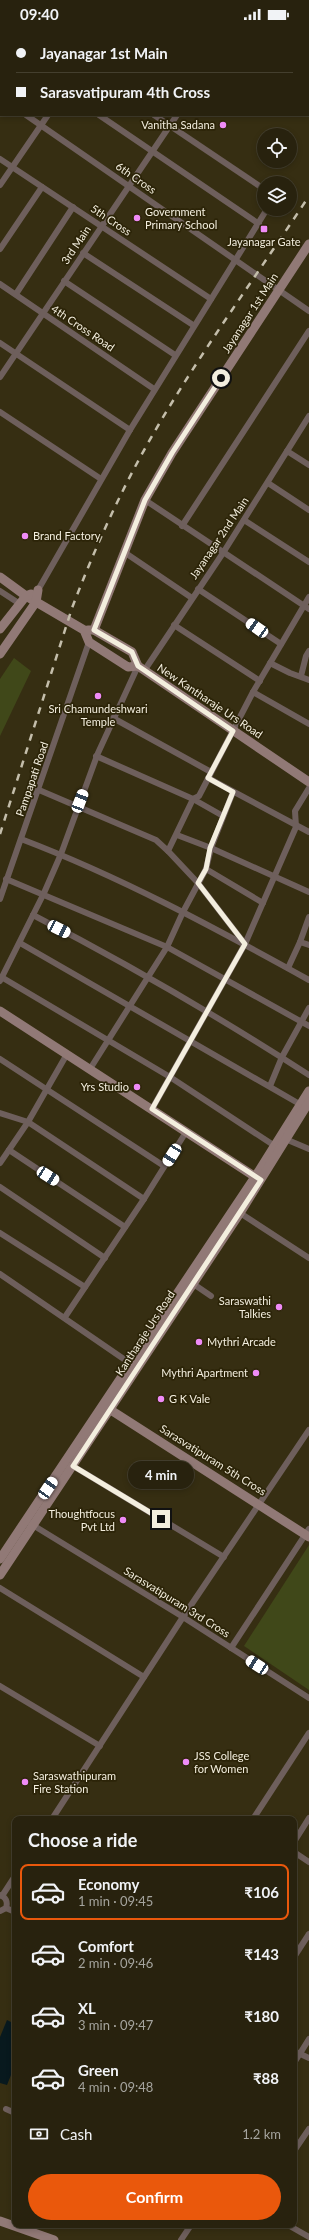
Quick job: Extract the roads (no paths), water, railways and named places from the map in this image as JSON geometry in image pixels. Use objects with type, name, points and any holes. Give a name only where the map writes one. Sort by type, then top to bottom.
[{"type":"street","name":"6th Cross","points":[[27,116],[278,291],[309,311]]},
{"type":"street","points":[[0,185],[47,116]]},
{"type":"street","points":[[100,116],[259,224]]},
{"type":"street","points":[[155,116],[257,184]]},
{"type":"street","name":"3rd Main","points":[[0,377],[128,185],[176,116]]},
{"type":"street","name":"5th Cross","points":[[0,159],[211,299]]},
{"type":"street","points":[[0,249],[42,187]]},
{"type":"street","points":[[16,294],[73,207]]},
{"type":"street","points":[[0,654],[36,602],[38,590],[154,389],[234,260],[263,216]]},
{"type":"street","name":"Jayanagar 1st Main","points":[[89,630],[124,552],[145,500],[172,453],[309,244]]},
{"type":"street","points":[[83,252],[193,325]]},
{"type":"street","points":[[64,280],[175,355]]},
{"type":"street","name":"4th Cross Road","points":[[0,284],[154,389]]},
{"type":"street","points":[[182,526],[309,331]]},
{"type":"street","points":[[0,343],[130,430]]},
{"type":"street","points":[[0,412],[101,479]]},
{"type":"street","name":"Jayanagar 2nd Main","points":[[2,980],[61,854],[96,756],[113,718],[141,668],[174,625],[223,553],[309,416]]},
{"type":"street","points":[[287,451],[309,465]]},
{"type":"street","points":[[268,483],[309,510]]},
{"type":"street","points":[[145,500],[306,608]]},
{"type":"street","points":[[244,520],[309,562]]},
{"type":"street","points":[[124,552],[192,598]]},
{"type":"street","points":[[0,577],[36,602],[132,652],[141,668]]},
{"type":"street","points":[[198,589],[281,644]]},
{"type":"street","points":[[0,629],[26,596],[38,590]]},
{"type":"street","points":[[0,591],[20,604]]},
{"type":"street","points":[[168,851],[193,799],[199,796],[253,692],[281,644],[306,608],[309,597]]},
{"type":"street","points":[[174,625],[260,681]]},
{"type":"street","points":[[89,630],[89,642]]},
{"type":"street","name":"New Kantharaje Urs Road","points":[[89,642],[128,667],[141,668],[309,782]]},
{"type":"street","name":"Pampapati Road","points":[[0,898],[39,790],[89,642]]},
{"type":"street","points":[[301,676],[306,656],[309,651]]},
{"type":"street","points":[[270,662],[290,673],[309,680]]},
{"type":"street","points":[[253,692],[309,724]]},
{"type":"street","points":[[113,718],[209,775],[233,792],[296,827],[309,832]]},
{"type":"street","points":[[96,756],[193,799],[223,816]]},
{"type":"street","points":[[152,1109],[227,979],[245,944],[296,827],[295,811],[309,788]]},
{"type":"street","points":[[39,790],[156,840],[198,883],[245,944]]},
{"type":"street","points":[[90,1069],[167,947],[183,912],[206,869],[210,848],[233,792]]},
{"type":"street","points":[[177,835],[309,892]]},
{"type":"street","points":[[21,839],[61,854],[183,912],[245,944],[309,980]]},
{"type":"street","points":[[206,869],[263,903]]},
{"type":"street","points":[[6,879],[44,893],[167,947],[227,979],[309,1026]]},
{"type":"street","points":[[33,915],[148,976],[309,1075]]},
{"type":"street","points":[[288,968],[309,917]]},
{"type":"street","points":[[300,942],[309,946]]},
{"type":"street","points":[[20,943],[305,1105]]},
{"type":"street","points":[[2,980],[170,1077],[278,1148]]},
{"type":"street","points":[[270,1086],[282,1058],[309,1008]]},
{"type":"street","points":[[0,1011],[258,1179]]},
{"type":"street","points":[[0,1163],[28,1122],[67,1054]]},
{"type":"street","points":[[0,1059],[164,1166]]},
{"type":"street","name":"Kantharaje Urs Road","points":[[0,1559],[73,1466],[131,1364],[258,1179],[305,1105],[309,1091]]},
{"type":"street","points":[[0,1113],[28,1122],[144,1199]]},
{"type":"street","points":[[65,1317],[144,1199],[186,1132]]},
{"type":"street","points":[[284,1138],[309,1150]]},
{"type":"street","points":[[9,1150],[125,1227]]},
{"type":"street","name":"Kantharaje Urs Road","points":[[0,1575],[29,1523],[240,1213],[258,1179]]},
{"type":"street","points":[[0,1187],[105,1258]]},
{"type":"street","points":[[240,1213],[309,1258]]},
{"type":"street","points":[[0,1233],[85,1287]]},
{"type":"street","points":[[0,1274],[65,1317],[131,1364]]},
{"type":"street","points":[[192,1283],[211,1296]]},
{"type":"street","name":"Sarasvatipuram 5th Cross","points":[[107,1408],[259,1504],[308,1533]]},
{"type":"street","points":[[54,1816],[184,1617],[309,1430]]},
{"type":"street","points":[[73,1466],[224,1557]]},
{"type":"street","name":"Sarasvatipuram 3rd Cross","points":[[29,1523],[184,1617],[309,1698]]},
{"type":"street","points":[[231,1648],[308,1533]]},
{"type":"street","points":[[0,1588],[144,1678]]},
{"type":"street","points":[[0,1686],[100,1746]]},
{"type":"street","points":[[255,1816],[309,1733]]},
{"type":"street","points":[[297,1837],[309,1818]]},
{"type":"street","points":[[297,1854],[309,1862]]},
{"type":"street","points":[[3,1909],[7,1902],[1,1895],[12,1880]]},
{"type":"street","points":[[297,1952],[309,1934]]},
{"type":"street","points":[[309,2039],[297,2052],[309,2058]]},
{"type":"street","points":[[6,2109],[12,2112]]},
{"type":"street","points":[[297,2147],[309,2129]]},
{"type":"street","points":[[0,2221],[12,2225]]},
{"type":"street","points":[[20,2228],[54,2240]]},
{"type":"street","points":[[181,2240],[189,2228]]},
{"type":"street","points":[[293,2228],[309,2237]]},
{"type":"railway","points":[[0,834],[72,608],[122,492],[146,446],[213,338],[309,196]]},
{"type":"place","name":"Vanitha Sadana","points":[[223,125]]},
{"type":"place","name":"Government Primary School","points":[[137,218]]},
{"type":"place","name":"Jayanagar Gate","points":[[264,229]]},
{"type":"place","name":"Brand Factory","points":[[25,536]]},
{"type":"place","name":"Sri Chamundeshwari Temple","points":[[98,696]]},
{"type":"place","name":"Yrs Studio","points":[[137,1087]]},
{"type":"place","name":"Saraswathi Talkies","points":[[279,1307]]},
{"type":"place","name":"Mythri Arcade","points":[[199,1342]]},
{"type":"place","name":"Mythri Apartment","points":[[256,1373]]},
{"type":"place","name":"G K Vale","points":[[161,1399]]},
{"type":"place","name":"Thoughtfocus Pvt Ltd","points":[[123,1520]]},
{"type":"place","name":"JSS College for Women","points":[[186,1762]]},
{"type":"place","name":"Saraswathipuram Fire Station","points":[[25,1782]]}]
